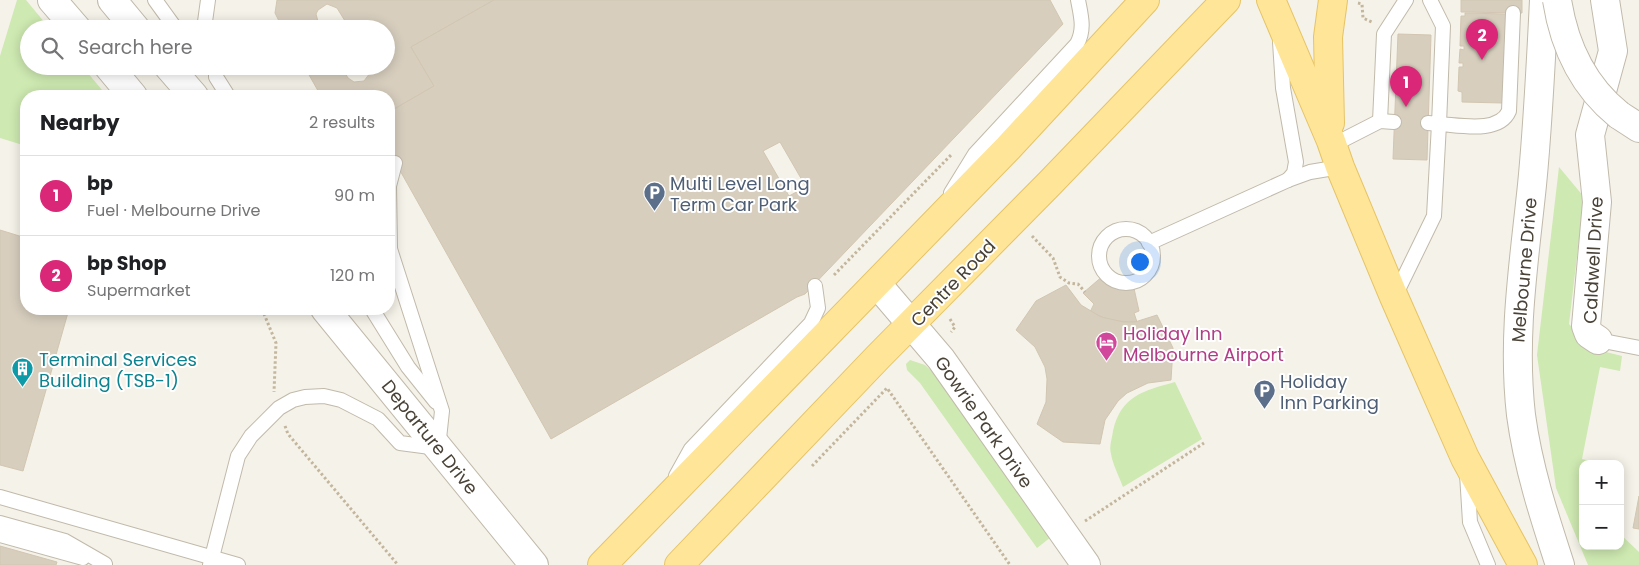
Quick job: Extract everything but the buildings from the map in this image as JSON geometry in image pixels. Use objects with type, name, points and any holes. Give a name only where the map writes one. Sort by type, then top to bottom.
[{"type":"main road","points":[[602,565],[928,232],[1145,0]]},
{"type":"main road","name":"Centre Road","points":[[679,565],[878,357],[1226,0]]},
{"type":"main road","points":[[1333,0],[1328,37],[1335,151]]},
{"type":"main road","points":[[1275,10],[1394,297],[1465,458],[1523,565]]},
{"type":"street","points":[[52,0],[69,20]]},
{"type":"street","points":[[112,0],[129,20]]},
{"type":"street","name":"Melbourne Drive","points":[[1544,0],[1532,185],[1520,276],[1517,344],[1521,415],[1535,489],[1560,565]]},
{"type":"street","points":[[1557,0],[1567,42],[1577,65],[1594,90],[1629,121]]},
{"type":"street","name":"Caldwell Drive","points":[[1598,340],[1589,334],[1586,326],[1597,202],[1590,135],[1613,58],[1613,44],[1605,0]]},
{"type":"street","points":[[116,75],[128,90]]},
{"type":"street","points":[[176,75],[189,90]]},
{"type":"street","name":"Gowrie Park Drive","points":[[877,284],[941,359],[1086,565]]},
{"type":"street","name":"Departure Drive","points":[[331,315],[529,561]]},
{"type":"lane","points":[[155,0],[169,20]]},
{"type":"lane","points":[[205,20],[208,0]]},
{"type":"lane","points":[[928,232],[975,154],[1077,44],[1082,34],[1078,0]]},
{"type":"lane","points":[[1149,243],[1288,180],[1316,170],[1335,151],[1387,122],[1384,34],[1406,0]]},
{"type":"lane","points":[[1394,297],[1434,216],[1434,123],[1443,26],[1430,0]]},
{"type":"lane","points":[[1275,10],[1283,88],[1296,162],[1294,172],[1288,180]]},
{"type":"lane","points":[[1434,123],[1496,124],[1507,117],[1511,105],[1513,12]]},
{"type":"lane","points":[[216,75],[225,90]]},
{"type":"lane","points":[[211,561],[238,456],[254,432],[279,408],[293,400],[312,396],[341,400],[378,418],[400,443],[438,448],[442,410],[395,264]]},
{"type":"lane","points":[[654,513],[691,449],[810,323],[818,308],[815,286]]},
{"type":"lane","points":[[376,315],[408,367],[442,410]]},
{"type":"lane","points":[[1598,340],[1639,348]]},
{"type":"lane","points":[[1465,458],[1470,522],[1488,565]]},
{"type":"lane","points":[[0,498],[211,561],[238,565]]},
{"type":"lane","points":[[0,523],[65,541],[106,565]]},
{"type":"lane","points":[[0,535],[106,565]]},
{"type":"path","points":[[1027,230],[1049,253],[1060,277],[1069,283],[1078,284],[1085,292]]},
{"type":"path","points":[[264,315],[276,343],[274,391],[288,434],[398,565]]},
{"type":"path","points":[[887,388],[1010,565]]},
{"type":"path","points":[[1084,522],[1204,443]]},
{"type":"green space","points":[[17,0],[26,0],[43,20],[20,20],[20,75],[90,75],[102,90],[20,90],[20,144],[0,138],[0,56]]},
{"type":"green space","points":[[1559,167],[1584,197],[1569,324],[1590,348],[1622,356],[1620,371],[1600,367],[1582,459],[1586,460],[1579,460],[1579,543],[1556,488],[1537,355]]},
{"type":"green space","points":[[910,360],[925,365],[939,378],[1051,537],[1037,548],[920,383],[907,370],[906,364]]},
{"type":"green space","points":[[1175,382],[1202,439],[1123,487],[1110,451],[1117,419],[1128,402],[1135,397],[1143,392]]},
{"type":"green space","points":[[1624,538],[1639,552],[1639,565],[1588,565],[1582,550],[1624,550]]},
{"type":"place","name":"bp Shop","points":[[1482,60]]},
{"type":"place","name":"bp","points":[[1406,107]]},
{"type":"place","name":"Multi Level Long Term Car Park","points":[[654,212]]},
{"type":"place","name":"Holiday Inn Melbourne Airport","points":[[1107,362]]},
{"type":"place","name":"Terminal Services Building (TSB-1)","points":[[23,388]]},
{"type":"place","name":"Holiday Inn Parking","points":[[1264,410]]}]
